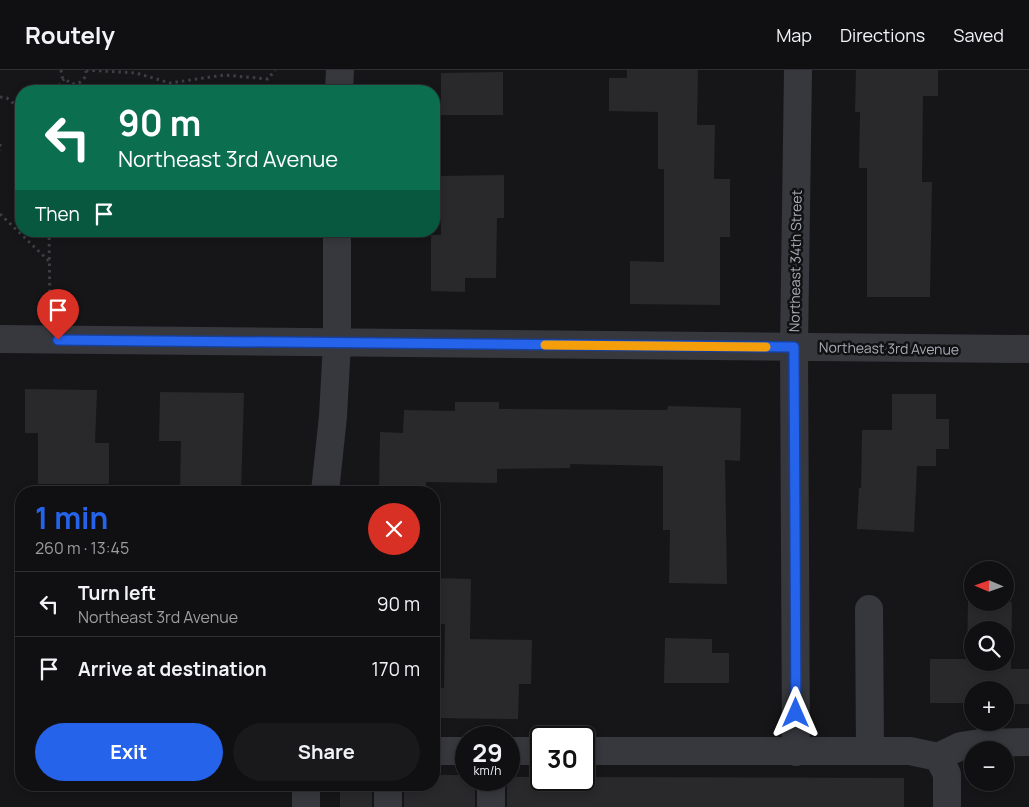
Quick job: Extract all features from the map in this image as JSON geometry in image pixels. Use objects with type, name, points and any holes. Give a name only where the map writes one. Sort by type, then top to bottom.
[{"type":"street","points":[[339,85],[340,70]]},
{"type":"street","name":"Northeast 34th Street","points":[[796,752],[794,347],[798,70]]},
{"type":"street","points":[[326,486],[333,416],[337,343],[337,237]]},
{"type":"street","name":"Northeast 3rd Avenue","points":[[0,339],[1029,349]]},
{"type":"street","points":[[869,609],[870,751]]},
{"type":"street","points":[[947,807],[943,765],[961,746],[1029,742]]},
{"type":"street","points":[[440,751],[455,751]]},
{"type":"street","points":[[595,751],[910,751],[943,765]]},
{"type":"street","points":[[306,791],[306,807]]},
{"type":"street","points":[[388,791],[388,807]]},
{"type":"street","points":[[491,791],[491,807]]},
{"type":"path","points":[[61,70],[64,79],[72,84],[80,83],[85,76],[86,70],[136,73],[170,83],[224,75],[268,79],[275,70]]},
{"type":"path","points":[[60,85],[64,79]]},
{"type":"path","points":[[0,97],[7,98],[15,105]]},
{"type":"path","points":[[0,144],[0,151]]},
{"type":"path","points":[[0,214],[15,228]]},
{"type":"path","points":[[24,237],[50,261]]},
{"type":"path","points":[[50,237],[50,313]]},
{"type":"building","points":[[627,70],[698,70],[697,125],[715,125],[714,179],[730,179],[730,237],[720,237],[720,305],[630,304],[630,261],[664,262],[664,169],[658,169],[658,112],[609,111],[609,78],[627,78]]},
{"type":"building","points":[[856,70],[938,70],[938,96],[923,96],[922,182],[932,182],[930,297],[867,297],[867,168],[859,168],[860,112],[855,112]]},
{"type":"building","points":[[503,72],[503,115],[441,115],[441,73]]},
{"type":"building","points":[[504,175],[504,218],[497,218],[496,278],[465,278],[465,292],[431,291],[431,237],[440,237],[441,235],[440,176]]},
{"type":"building","points":[[25,389],[97,390],[95,443],[109,443],[109,484],[38,484],[38,433],[25,433]]},
{"type":"building","points":[[160,392],[244,393],[241,486],[180,486],[181,441],[159,441]]},
{"type":"building","points":[[892,394],[936,394],[936,419],[949,419],[949,449],[936,449],[936,466],[917,466],[914,532],[857,529],[859,488],[861,488],[862,430],[892,430]]},
{"type":"building","points":[[455,402],[499,402],[499,409],[667,410],[668,406],[741,408],[740,461],[725,460],[727,584],[669,583],[670,530],[663,530],[663,466],[570,464],[570,468],[497,469],[497,483],[426,482],[426,486],[379,486],[380,432],[403,433],[404,410],[455,411]]},
{"type":"building","points":[[440,578],[471,579],[470,639],[532,640],[531,684],[519,684],[518,719],[440,718],[440,688],[444,688],[445,624],[440,624]]},
{"type":"building","points":[[968,611],[1012,611],[1012,621],[968,621]]},
{"type":"building","points":[[665,638],[712,639],[712,653],[729,653],[729,683],[664,683]]},
{"type":"building","points":[[930,659],[964,659],[964,671],[1014,671],[1014,669],[1029,669],[1029,704],[1014,704],[1014,681],[964,681],[964,703],[930,703]]},
{"type":"building","points":[[440,775],[455,775],[455,791],[475,791],[475,807],[404,807],[404,791],[440,791]]},
{"type":"building","points":[[520,777],[530,777],[530,791],[595,791],[595,777],[904,778],[904,807],[507,807],[507,791],[520,791]]},
{"type":"building","points":[[340,791],[372,791],[372,807],[340,807]]},
{"type":"slow traffic","points":[[545,345],[766,347]]},
{"type":"route","points":[[58,340],[794,347],[796,713]]}]
